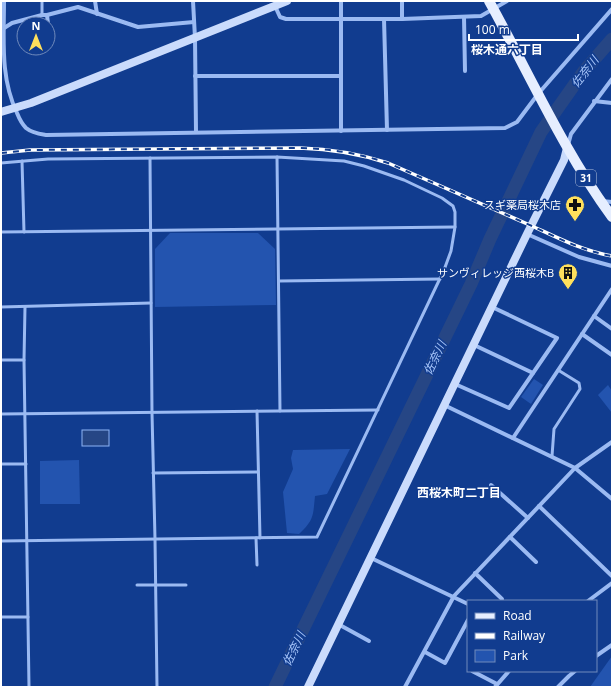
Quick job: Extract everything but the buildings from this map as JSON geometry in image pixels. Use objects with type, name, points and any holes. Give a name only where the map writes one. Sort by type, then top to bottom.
[{"type":"main road","name":"31","points":[[491,5],[567,148],[600,201],[612,217]]},
{"type":"street","points":[[4,1],[2,29],[8,90],[21,122],[27,129],[40,134],[505,128],[517,122],[538,94],[612,9]]},
{"type":"street","points":[[95,1],[97,14]]},
{"type":"street","points":[[193,1],[196,132]]},
{"type":"street","points":[[1,112],[15,108],[288,1]]},
{"type":"street","points":[[341,1],[342,131]]},
{"type":"street","points":[[402,1],[402,18]]},
{"type":"street","points":[[274,6],[280,17],[286,19],[464,17],[481,16],[491,5],[507,1]]},
{"type":"street","points":[[2,29],[12,23],[78,8],[138,27],[194,22]]},
{"type":"street","points":[[464,17],[465,71]]},
{"type":"street","points":[[384,18],[387,130]]},
{"type":"street","points":[[195,76],[341,76]]},
{"type":"street","points":[[308,687],[564,160],[570,134],[612,79]]},
{"type":"street","points":[[594,101],[612,103]]},
{"type":"street","points":[[600,201],[612,202]]},
{"type":"street","points":[[527,234],[578,257],[612,266]]},
{"type":"street","points":[[513,438],[612,289]]},
{"type":"street","points":[[455,384],[509,408],[557,338],[492,307]]},
{"type":"street","points":[[594,316],[612,329]]},
{"type":"street","points":[[582,334],[612,355]]},
{"type":"street","points":[[474,345],[533,373]]},
{"type":"street","points":[[444,405],[575,468],[612,499]]},
{"type":"street","points":[[405,687],[454,596],[575,468],[612,442]]},
{"type":"street","points":[[492,485],[528,518]]},
{"type":"street","points":[[539,506],[612,576]]},
{"type":"street","points":[[510,537],[536,562]]},
{"type":"street","points":[[370,558],[454,596],[467,603]]},
{"type":"street","points":[[475,573],[502,599]]},
{"type":"street","points":[[589,600],[612,583]]},
{"type":"street","points":[[424,652],[445,662],[467,622]]},
{"type":"street","points":[[338,624],[369,640]]},
{"type":"street","points":[[597,655],[612,645]]},
{"type":"street","points":[[474,672],[496,686],[508,672]]},
{"type":"street","points":[[565,672],[568,676]]},
{"type":"street","points":[[558,687],[574,672]]},
{"type":"lane","points":[[42,1],[42,15]]},
{"type":"lane","points":[[277,157],[280,411]]},
{"type":"lane","points":[[1,163],[48,159],[277,157],[344,161],[364,166],[404,180],[442,198],[453,206],[455,212],[455,227],[451,251],[440,279],[317,538],[1,542]]},
{"type":"lane","points":[[150,158],[152,413],[157,687]]},
{"type":"lane","points":[[22,161],[24,232]]},
{"type":"lane","points":[[1,232],[455,227]]},
{"type":"lane","points":[[279,281],[440,279]]},
{"type":"lane","points":[[1,307],[151,303]]},
{"type":"lane","points":[[25,306],[24,360],[29,687]]},
{"type":"lane","points":[[1,360],[24,360]]},
{"type":"lane","points":[[552,456],[554,430],[580,389],[578,383],[558,370]]},
{"type":"lane","points":[[1,414],[378,410]]},
{"type":"lane","points":[[257,411],[257,565]]},
{"type":"lane","points":[[1,464],[26,464]]},
{"type":"lane","points":[[153,473],[258,472]]},
{"type":"lane","points":[[137,585],[186,585]]},
{"type":"lane","points":[[1,617],[28,617]]},
{"type":"green space","points":[[170,233],[258,233],[275,249],[276,305],[155,307],[155,249]]},
{"type":"green space","points":[[534,379],[543,385],[531,404],[521,397]]},
{"type":"green space","points":[[608,385],[612,391],[612,413],[598,395]]},
{"type":"green space","points":[[350,449],[327,494],[315,496],[313,513],[308,525],[299,534],[287,533],[283,492],[293,469],[291,458],[293,450]]},
{"type":"green space","points":[[79,460],[80,504],[40,504],[40,461]]},
{"type":"green space","points":[[612,656],[612,687],[590,687]]},
{"type":"shaded area","points":[[82,430],[109,430],[109,446],[82,446]]},
{"type":"waterway","name":"佐奈川","points":[[275,687],[471,284],[490,239],[541,132],[584,71],[612,39]]},
{"type":"railway","points":[[1,153],[30,150],[300,148],[344,152],[388,163],[571,244],[612,256]]},
{"type":"place","name":"スギ薬局桜木店","points":[[575,222]]},
{"type":"place","name":"サンヴィレッジ西桜木B","points":[[568,290]]},
{"type":"district","name":"桜木通六丁目","points":[[507,50]]},
{"type":"district","name":"西桜木町二丁目","points":[[459,493]]}]
